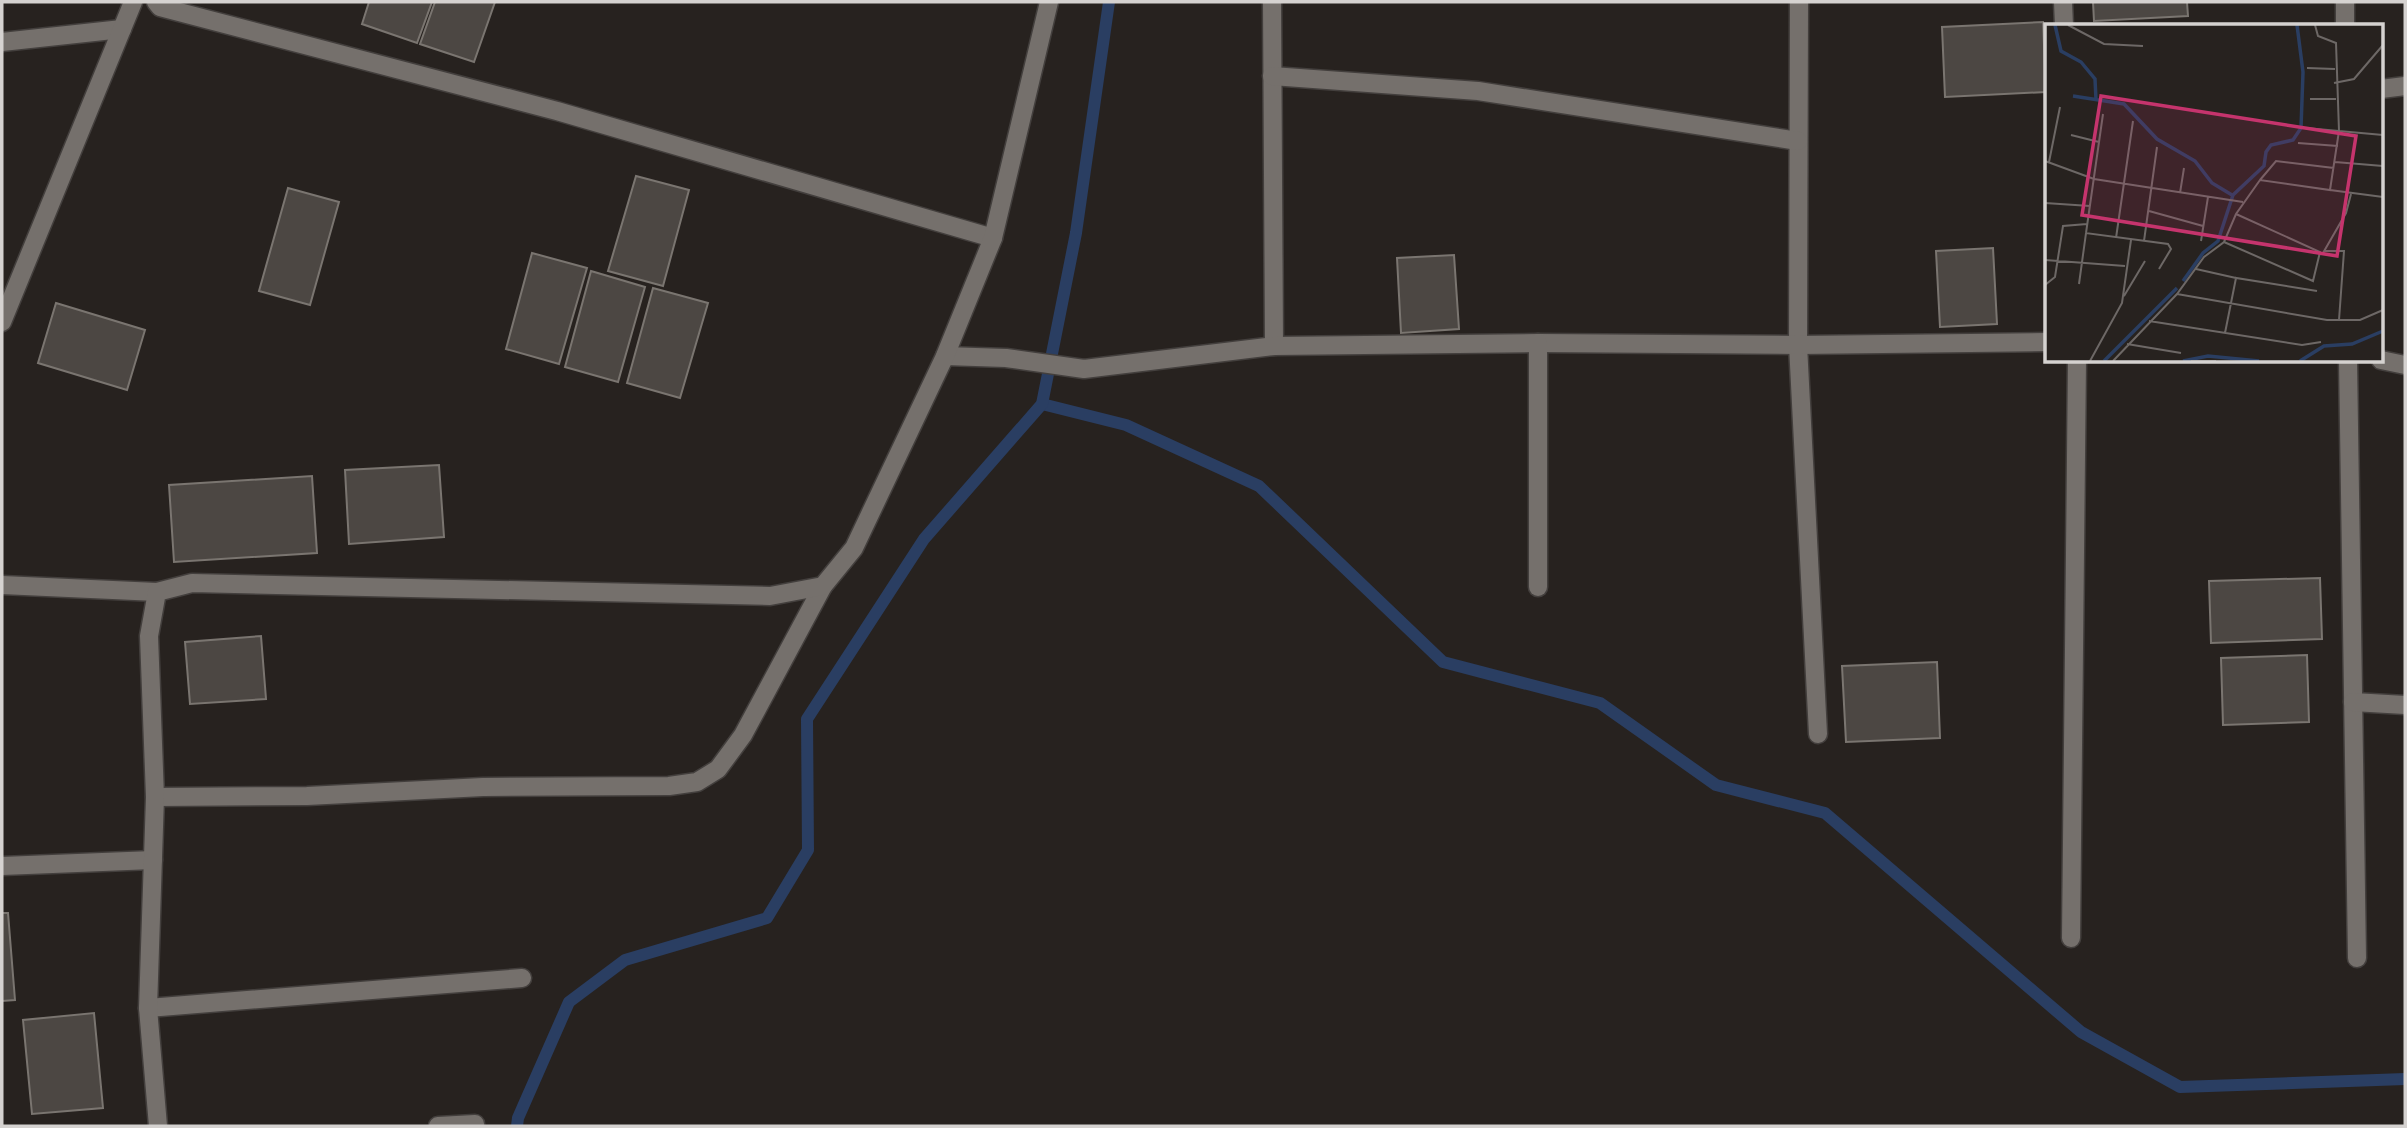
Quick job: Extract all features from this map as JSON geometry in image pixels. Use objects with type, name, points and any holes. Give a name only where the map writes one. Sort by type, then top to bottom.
[{"type":"street","points":[[2,322],[133,2]]},
{"type":"street","points":[[156,2],[160,7],[556,111],[993,238]]},
{"type":"street","points":[[155,797],[307,796],[483,787],[669,786],[697,782],[718,769],[743,735],[823,586],[854,548],[945,356],[993,238],[1049,2]]},
{"type":"street","points":[[1272,2],[1275,346]]},
{"type":"street","points":[[1799,2],[1798,345],[1818,734]]},
{"type":"street","points":[[2063,2],[2064,24]]},
{"type":"street","points":[[2345,2],[2345,24]]},
{"type":"street","points":[[2,42],[122,29]]},
{"type":"street","points":[[1272,76],[1478,91],[1798,141]]},
{"type":"street","points":[[2382,89],[2405,86]]},
{"type":"street","points":[[945,356],[1006,358],[1084,369],[1275,346],[2045,342]]},
{"type":"street","points":[[1538,343],[1538,587]]},
{"type":"street","points":[[2382,360],[2405,365]]},
{"type":"street","points":[[2071,939],[2077,362]]},
{"type":"street","points":[[2348,362],[2357,958]]},
{"type":"street","points":[[2,585],[157,592],[192,583],[770,596],[823,586]]},
{"type":"street","points":[[157,592],[149,636],[155,797],[148,1008],[158,1126]]},
{"type":"street","points":[[2353,702],[2405,705]]},
{"type":"street","points":[[2,866],[153,860]]},
{"type":"street","points":[[148,1008],[522,978]]},
{"type":"street","points":[[438,1126],[475,1124]]},
{"type":"building","points":[[369,2],[432,2],[417,43],[362,24]]},
{"type":"building","points":[[435,2],[495,2],[474,62],[420,44]]},
{"type":"building","points":[[2093,2],[2187,2],[2188,16],[2094,21]]},
{"type":"building","points":[[2043,22],[2045,92],[1945,97],[1942,27]]},
{"type":"building","points":[[636,176],[689,190],[663,286],[608,271]]},
{"type":"building","points":[[288,188],[339,202],[310,305],[259,291]]},
{"type":"building","points":[[1993,248],[1997,324],[1940,327],[1936,251]]},
{"type":"building","points":[[532,253],[587,268],[559,364],[506,349]]},
{"type":"building","points":[[1454,255],[1459,329],[1401,333],[1397,258]]},
{"type":"building","points":[[591,271],[645,287],[618,382],[565,367]]},
{"type":"building","points":[[653,288],[708,303],[680,398],[627,383]]},
{"type":"building","points":[[56,303],[145,330],[127,390],[38,363]]},
{"type":"building","points":[[439,465],[444,537],[349,544],[345,470]]},
{"type":"building","points":[[312,476],[317,553],[174,562],[169,485]]},
{"type":"building","points":[[2320,578],[2322,639],[2211,643],[2209,581]]},
{"type":"building","points":[[261,636],[266,699],[190,704],[185,642]]},
{"type":"building","points":[[2307,655],[2309,722],[2223,725],[2221,658]]},
{"type":"building","points":[[1937,662],[1940,738],[1846,742],[1842,666]]},
{"type":"building","points":[[2,913],[8,913],[15,1000],[2,1001]]},
{"type":"building","points":[[94,1013],[103,1108],[32,1114],[23,1020]]},
{"type":"waterway","points":[[517,1126],[518,1118],[569,1002],[625,960],[767,918],[808,850],[807,719],[924,539],[1042,404],[1076,233],[1109,2]]},
{"type":"waterway","points":[[1042,404],[1126,425],[1259,486],[1443,662],[1600,703],[1716,785],[1825,813],[2081,1032],[2180,1087],[2405,1079]]}]
